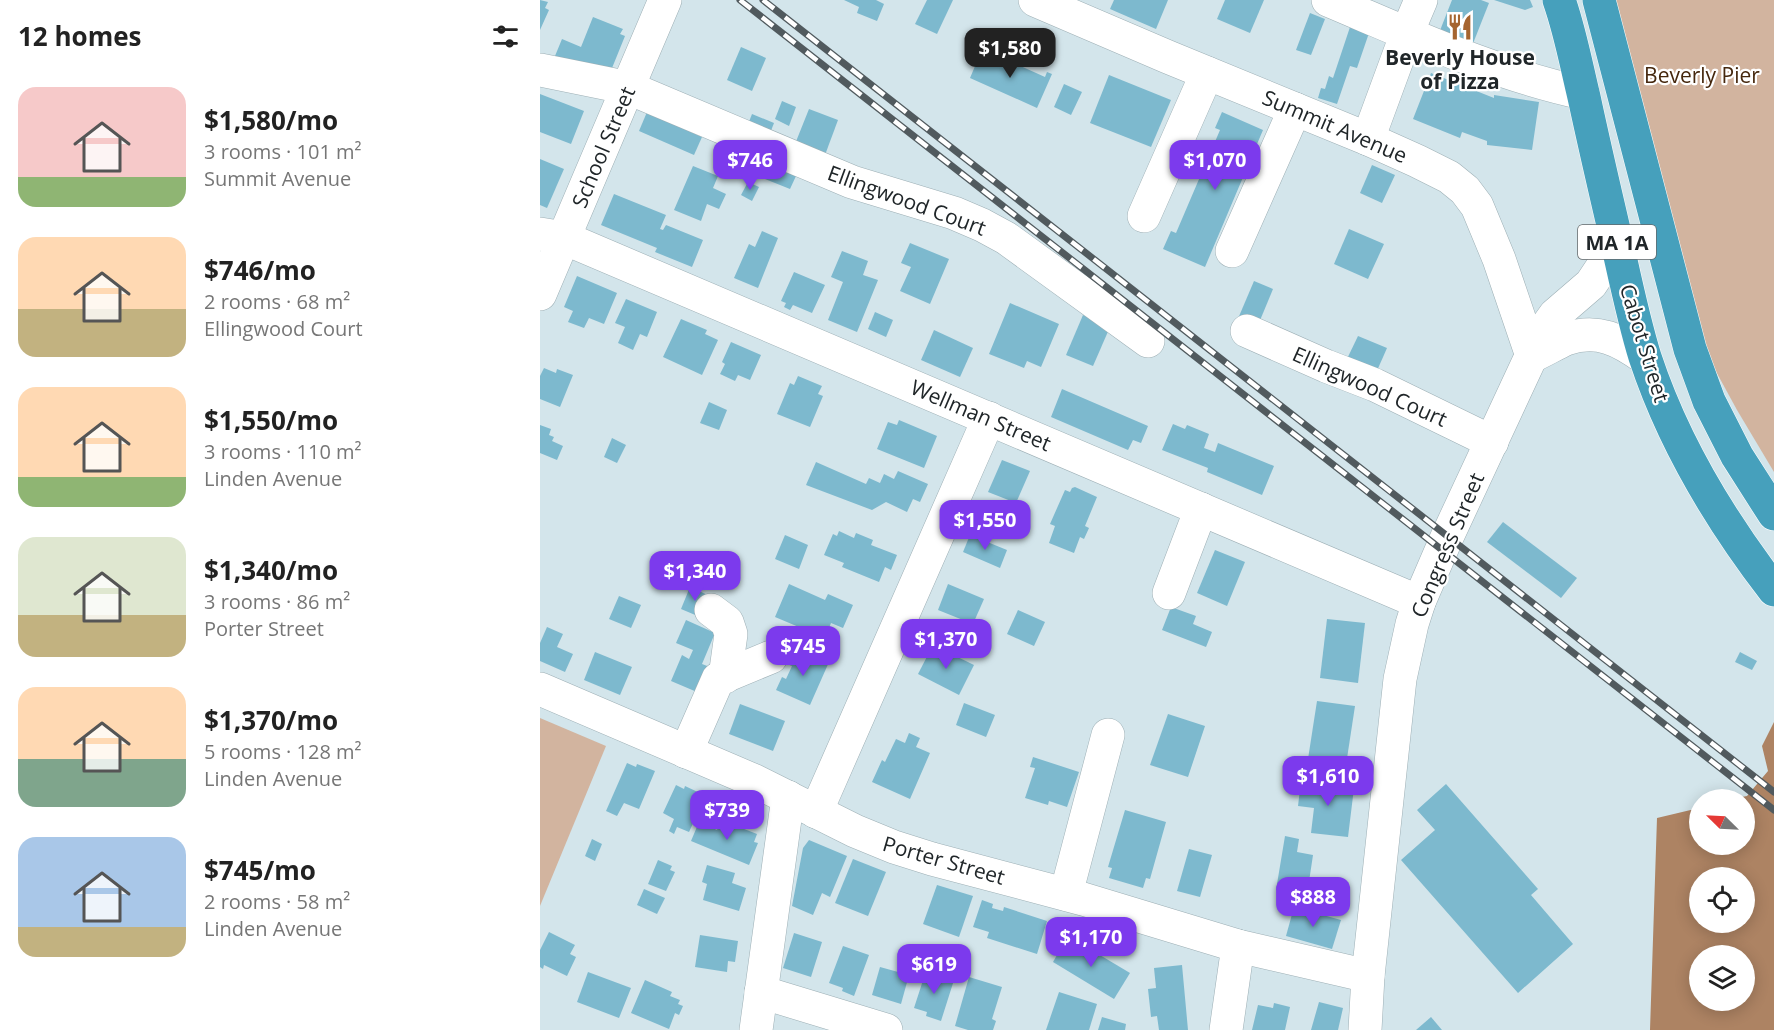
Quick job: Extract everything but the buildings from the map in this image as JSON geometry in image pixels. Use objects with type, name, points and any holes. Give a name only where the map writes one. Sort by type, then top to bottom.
[{"type":"highway","name":"Cabot Street","points":[[1559,0],[1573,48],[1633,314],[1646,358],[1680,441],[1698,476],[1743,550],[1774,590]]},
{"type":"highway","name":"Cabot Street","points":[[1599,0],[1690,349],[1709,401],[1737,456],[1774,514]]},
{"type":"street","name":"Summit Avenue","points":[[1035,0],[1368,139],[1449,177],[1465,190],[1477,206],[1488,229],[1532,356]]},
{"type":"street","points":[[1328,0],[1490,66],[1583,93]]},
{"type":"street","points":[[1368,139],[1421,0]]},
{"type":"street","name":"School Street","points":[[540,294],[552,236],[629,88],[662,1]]},
{"type":"street","name":"Ellingwood Court","points":[[540,69],[629,88],[852,182],[954,213],[982,225],[1006,238],[1148,341]]},
{"type":"street","points":[[1144,216],[1207,73]]},
{"type":"street","points":[[1232,251],[1295,109]]},
{"type":"street","name":"Wellman Street","points":[[552,236],[989,418],[1419,602]]},
{"type":"street","name":"Congress Street","points":[[1365,1030],[1368,976],[1400,679],[1419,602],[1542,333],[1555,315],[1591,284],[1616,240]]},
{"type":"street","name":"Ellingwood Court","points":[[1247,331],[1375,385],[1492,442]]},
{"type":"street","points":[[1532,356],[1566,339],[1584,335],[1604,335],[1625,343],[1646,358]]},
{"type":"street","points":[[816,812],[989,418]]},
{"type":"street","points":[[1169,592],[1201,508]]},
{"type":"street","points":[[711,610],[727,622],[731,634],[725,676]]},
{"type":"street","points":[[686,752],[718,679],[771,657]]},
{"type":"street","name":"Porter Street","points":[[540,689],[788,797],[894,847],[1066,894],[1238,946],[1368,976]]},
{"type":"street","points":[[1066,894],[1108,735]]},
{"type":"street","points":[[756,1030],[788,797]]},
{"type":"street","points":[[1226,1030],[1238,946]]},
{"type":"street","points":[[761,992],[886,1030]]},
{"type":"green space","name":"Beverly Pier","points":[[1607,0],[1774,0],[1774,472],[1707,355]]},
{"type":"green space","points":[[540,718],[606,746],[540,906]]},
{"type":"shaded area","points":[[1774,722],[1774,1030],[1650,1030],[1657,818],[1689,810],[1689,855],[1755,855],[1755,789],[1753,789],[1768,771],[1762,746]]},
{"type":"railway","points":[[740,0],[1774,810]]},
{"type":"railway","points":[[763,0],[1774,792]]},
{"type":"place","name":"Beverly House of Pizza","points":[[1460,27]]}]
